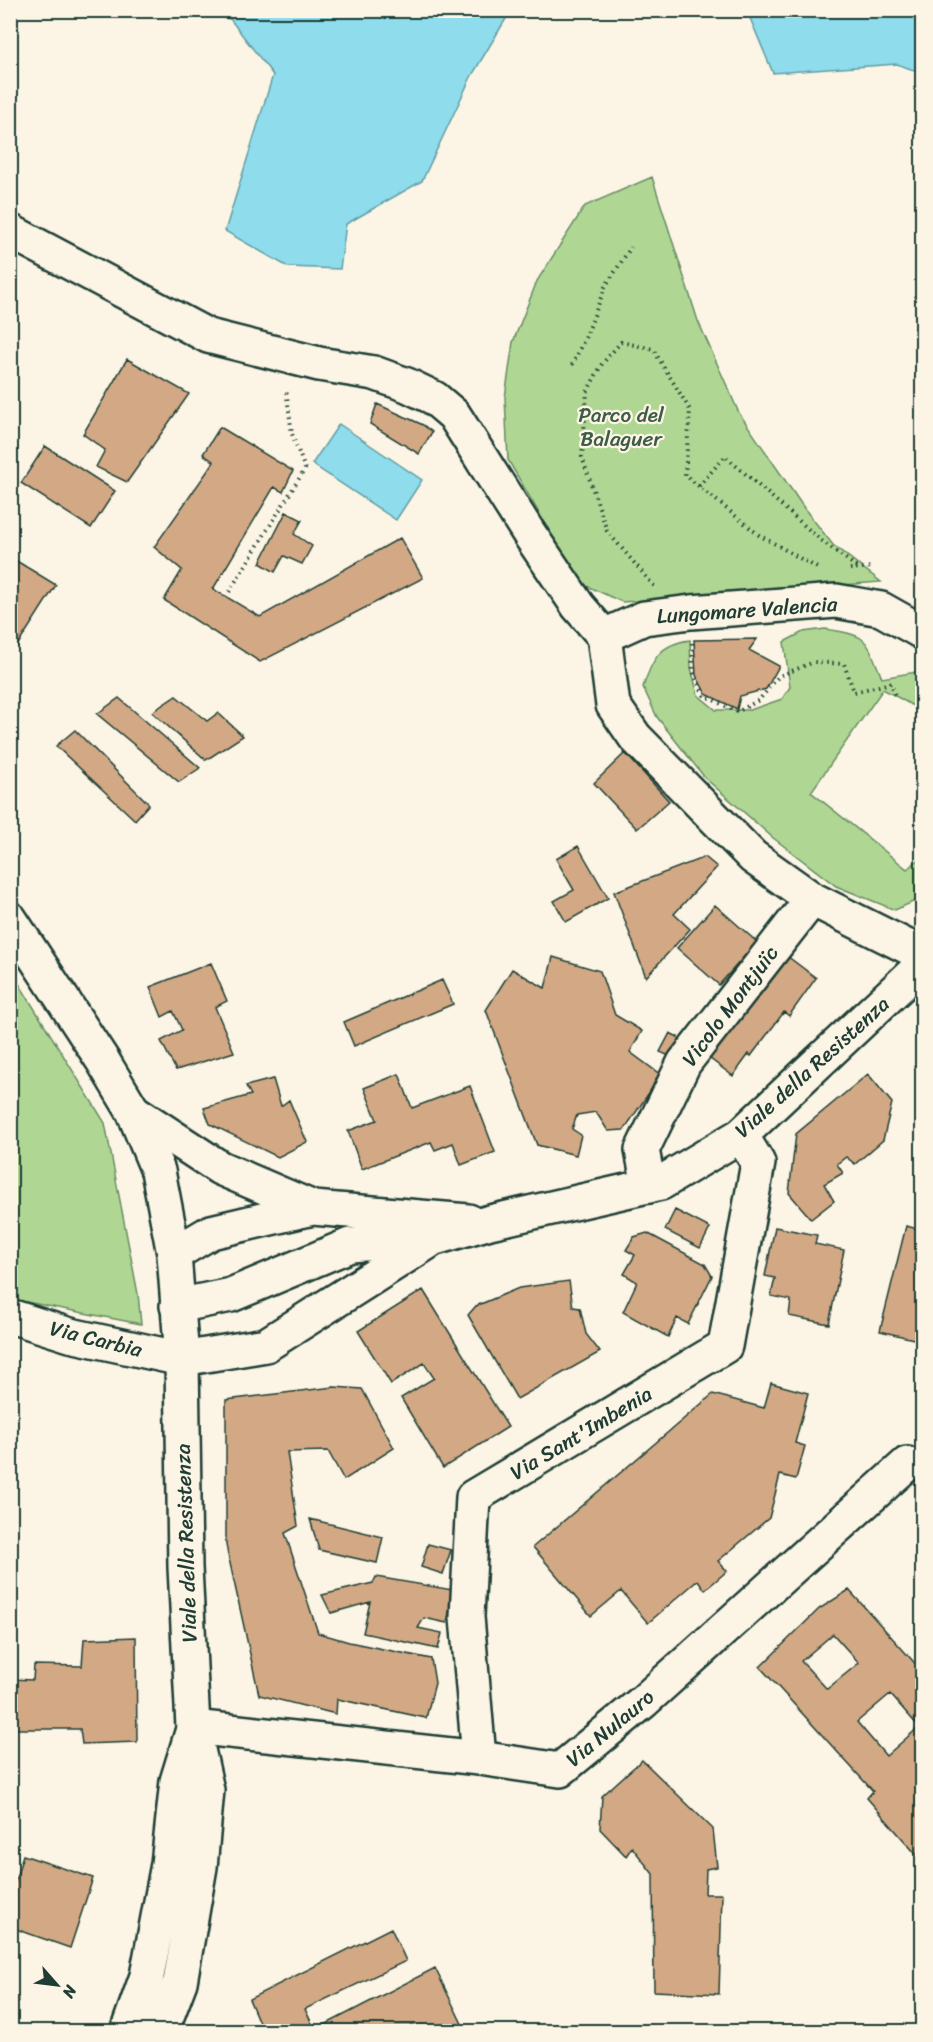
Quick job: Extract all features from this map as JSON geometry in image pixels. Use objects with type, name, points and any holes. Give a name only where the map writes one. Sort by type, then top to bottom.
[{"type":"street","points":[[10,231],[208,336],[319,364],[374,373],[434,398],[454,415],[572,597],[604,636],[613,705],[635,737],[753,857],[812,899],[922,954]]},
{"type":"street","name":"Lungomare Valencia","points":[[604,636],[677,605],[836,601],[881,609],[922,632]]},
{"type":"street","name":"Vicolo Montjuïc","points":[[649,1186],[642,1150],[684,1063],[812,899]]},
{"type":"street","points":[[10,919],[133,1111]]},
{"type":"street","name":"Viale della Resistenza","points":[[177,1306],[231,1295],[350,1245],[432,1239],[490,1222],[661,1183],[741,1135],[922,965]]},
{"type":"street","name":"Viale della Resistenza","points":[[133,1111],[220,1168],[313,1208]]},
{"type":"street","name":"Viale della Resistenza","points":[[133,1111],[158,1171],[174,1254],[182,1359],[185,1567],[193,1727],[207,1790],[200,1867],[180,1982],[161,2031]]},
{"type":"street","name":"Via Sant'Imbenia","points":[[479,1758],[467,1617],[473,1497],[725,1346],[758,1163],[741,1135]]},
{"type":"street","name":"Viale della Resistenza","points":[[174,1254],[212,1232],[313,1208],[490,1222]]},
{"type":"street","name":"Viale della Resistenza","points":[[182,1359],[266,1345],[432,1239]]},
{"type":"street","name":"Via Carbia","points":[[10,1316],[70,1335],[182,1359]]},
{"type":"street","name":"Via Nulauro","points":[[193,1727],[479,1758],[560,1770],[644,1701],[908,1464]]},
{"type":"street","name":"Viale della Resistenza","points":[[127,2031],[147,1976],[168,1864],[177,1781],[193,1727]]},
{"type":"path","points":[[572,365],[605,287],[631,247]]},
{"type":"path","points":[[826,573],[759,535],[685,475],[690,410],[652,349],[621,342],[602,364],[587,393],[582,457],[607,531],[677,605],[693,672],[704,695],[737,712],[759,700],[778,676],[814,662],[844,664],[854,692],[891,683],[895,695]]},
{"type":"path","points":[[226,597],[305,470],[292,434],[285,379],[277,354]]},
{"type":"path","points":[[699,486],[724,456],[822,541],[858,568]]},
{"type":"path","points":[[848,570],[873,567]]},
{"type":"green space","name":"Parco del Balaguer","points":[[652,177],[698,321],[739,413],[804,508],[833,545],[881,582],[622,602],[580,583],[508,460],[505,398],[513,342],[537,281],[585,206]]},
{"type":"green space","points":[[825,629],[851,634],[864,641],[869,647],[882,678],[916,672],[922,677],[922,711],[883,689],[811,792],[907,869],[922,857],[922,898],[895,910],[836,886],[772,837],[705,778],[657,717],[643,687],[658,655],[671,645],[690,640],[691,668],[698,695],[716,710],[750,710],[782,699],[790,687],[784,642],[803,632]]},
{"type":"green space","points":[[10,969],[105,1123],[138,1294],[141,1324],[11,1299]]},
{"type":"water","points":[[187,11],[509,11],[471,77],[422,181],[346,224],[340,269],[288,267],[225,231],[273,75],[230,19]]},
{"type":"water","points":[[747,11],[922,11],[922,73],[897,64],[773,73]]},
{"type":"water","points":[[339,424],[422,480],[396,520],[312,464]]},
{"type":"building","points":[[127,359],[189,394],[127,482],[96,467],[105,450],[83,434]]},
{"type":"building","points":[[377,404],[423,425],[432,432],[419,454],[370,424]]},
{"type":"building","points":[[220,427],[293,471],[283,492],[274,487],[213,589],[260,617],[400,538],[423,578],[260,662],[164,600],[182,570],[154,547],[214,462],[203,454]]},
{"type":"building","points":[[45,446],[115,491],[91,528],[21,483]]},
{"type":"building","points":[[286,512],[302,520],[294,534],[312,546],[302,564],[284,556],[275,572],[260,563]]},
{"type":"building","points":[[10,557],[56,585],[10,657]]},
{"type":"building","points":[[757,639],[749,650],[779,666],[766,689],[740,696],[737,709],[706,694],[696,675],[694,640]]},
{"type":"building","points":[[176,696],[207,721],[218,713],[243,736],[206,760],[152,712]]},
{"type":"building","points":[[119,698],[200,768],[179,782],[97,714]]},
{"type":"building","points":[[75,730],[149,804],[135,820],[56,746]]},
{"type":"building","points":[[625,753],[669,801],[637,829],[594,783]]},
{"type":"building","points":[[578,846],[608,898],[566,922],[554,901],[574,890],[556,859]]},
{"type":"building","points":[[705,857],[717,867],[674,914],[690,929],[646,977],[614,892]]},
{"type":"building","points":[[715,905],[757,942],[719,985],[677,948]]},
{"type":"building","points":[[783,953],[816,978],[789,1016],[784,1012],[733,1076],[709,1058]]},
{"type":"building","points":[[553,957],[600,971],[615,1015],[642,1031],[630,1052],[661,1075],[624,1130],[608,1131],[596,1112],[577,1115],[572,1129],[581,1135],[576,1155],[537,1145],[486,1010],[512,969],[545,988]]},
{"type":"building","points":[[211,963],[227,1001],[215,1007],[234,1052],[176,1070],[161,1041],[182,1030],[173,1011],[162,1017],[150,987]]},
{"type":"building","points":[[442,980],[453,1004],[354,1046],[344,1022]]},
{"type":"building","points":[[670,1033],[688,1042],[679,1060],[660,1052]]},
{"type":"building","points":[[399,1074],[412,1108],[470,1086],[495,1152],[461,1165],[453,1143],[435,1150],[431,1142],[362,1169],[348,1131],[377,1120],[364,1088]]},
{"type":"building","points":[[868,1074],[892,1103],[883,1140],[855,1164],[846,1157],[837,1164],[843,1173],[824,1184],[834,1201],[811,1219],[789,1193],[796,1134]]},
{"type":"building","points":[[273,1079],[281,1106],[289,1100],[307,1142],[278,1157],[210,1124],[204,1108],[251,1095],[246,1086]]},
{"type":"building","points":[[675,1210],[710,1228],[700,1248],[665,1230]]},
{"type":"building","points":[[906,1226],[922,1230],[922,1341],[880,1331]]},
{"type":"building","points":[[775,1227],[817,1235],[815,1244],[844,1250],[829,1324],[789,1316],[791,1300],[771,1296],[775,1278],[765,1276]]},
{"type":"building","points":[[647,1233],[705,1264],[712,1276],[688,1324],[677,1318],[668,1337],[623,1312],[637,1282],[624,1274],[635,1255],[626,1250],[634,1237]]},
{"type":"building","points":[[569,1281],[573,1307],[580,1308],[586,1334],[600,1352],[517,1399],[468,1315],[476,1306],[519,1288]]},
{"type":"building","points":[[423,1290],[508,1427],[443,1468],[401,1398],[434,1378],[424,1363],[391,1384],[358,1331]]},
{"type":"building","points":[[771,1383],[808,1393],[795,1443],[805,1446],[796,1479],[780,1475],[769,1518],[718,1561],[727,1571],[705,1590],[698,1580],[648,1623],[621,1591],[591,1616],[533,1547],[713,1394],[764,1408]]},
{"type":"building","points":[[334,1387],[362,1389],[394,1448],[344,1480],[328,1451],[287,1452],[298,1526],[285,1533],[318,1633],[349,1642],[431,1659],[435,1683],[426,1718],[337,1699],[336,1714],[259,1695],[226,1545],[226,1400]]},
{"type":"building","points":[[310,1519],[383,1537],[377,1563],[319,1550]]},
{"type":"building","points":[[428,1544],[451,1550],[443,1574],[421,1567]]},
{"type":"building","points":[[376,1577],[453,1590],[447,1623],[424,1618],[418,1628],[442,1633],[438,1649],[363,1633],[370,1602],[331,1613],[322,1595],[373,1583]]},
{"type":"building","points":[[849,1590],[922,1671],[922,1861],[867,1798],[873,1791],[760,1667],[819,1609]],"holes":[[[833,1634],[859,1663],[827,1689],[801,1661]],[[890,1694],[919,1727],[886,1756],[857,1722]]]},
{"type":"building","points":[[136,1637],[137,1742],[82,1744],[80,1729],[10,1729],[10,1679],[33,1680],[34,1665],[82,1666],[84,1639]]},
{"type":"building","points":[[642,1760],[713,1829],[717,1867],[706,1869],[705,1894],[722,1894],[719,1994],[654,1991],[653,1874],[632,1847],[626,1856],[600,1829],[602,1796]]},
{"type":"building","points":[[23,1855],[93,1878],[70,1948],[10,1927],[10,1898]]},
{"type":"building","points":[[391,1928],[406,1961],[305,2009],[315,2030],[435,1968],[466,2032],[263,2032],[249,1999]]}]
